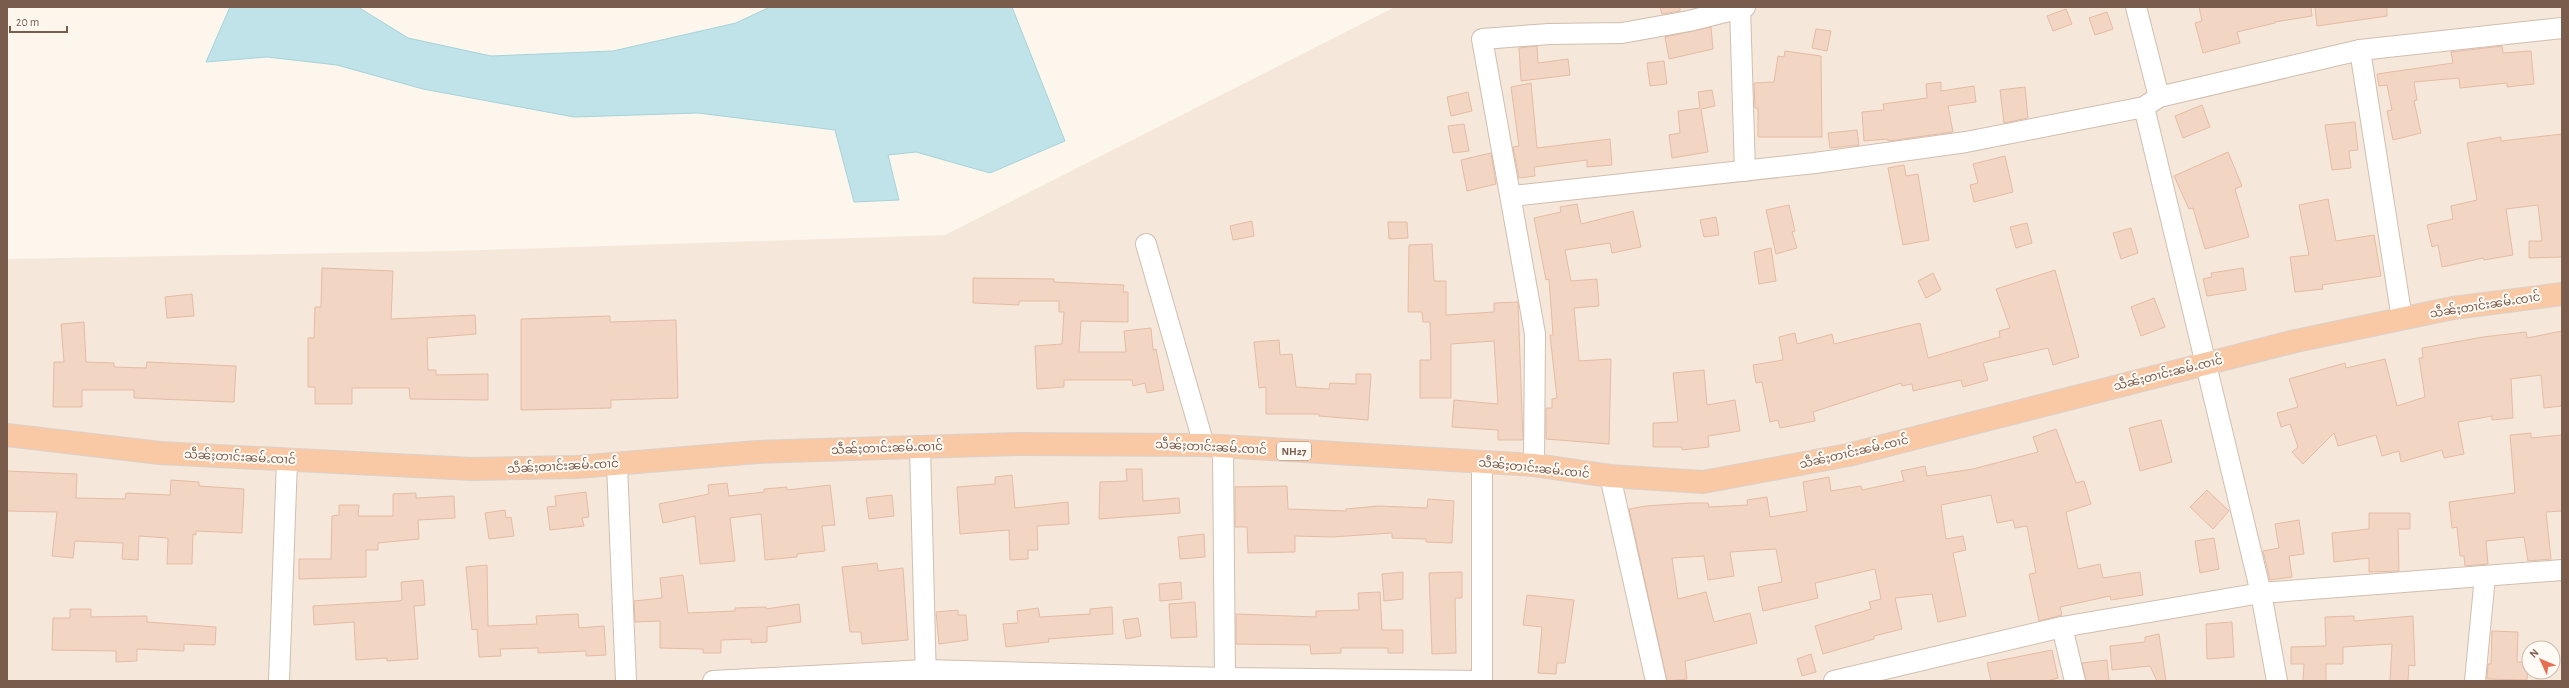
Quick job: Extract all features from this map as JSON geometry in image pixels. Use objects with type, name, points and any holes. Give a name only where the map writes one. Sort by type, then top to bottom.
[{"type":"highway","name":"သဵၼ်ႈတၢင်းၼမ်ႉၸၢင်","points":[[7,435],[160,453],[472,469],[617,464],[757,452],[1018,444],[1214,446],[1534,465],[1610,476],[1703,482],[1848,455],[2291,342],[2453,308],[2562,294]]},
{"type":"street","points":[[1534,465],[1535,334],[1512,196],[1482,39],[1549,34],[1622,33],[1689,21],[1745,7]]},
{"type":"street","points":[[2136,7],[2152,102],[2207,363],[2261,593],[2277,681]]},
{"type":"street","points":[[1740,8],[1745,171]]},
{"type":"street","points":[[1512,196],[1745,171],[1966,142],[2152,102],[2360,50],[2562,28]]},
{"type":"street","points":[[2360,50],[2402,319]]},
{"type":"street","points":[[1146,244],[1214,446],[1225,679]]},
{"type":"street","points":[[920,447],[926,675]]},
{"type":"street","points":[[279,681],[287,460]]},
{"type":"street","points":[[713,681],[926,675],[1482,681],[1482,462]]},
{"type":"street","points":[[617,464],[626,681]]},
{"type":"street","points":[[1610,476],[1656,681]]},
{"type":"street","points":[[1834,681],[2062,627],[2261,593],[2562,570]]},
{"type":"street","points":[[2475,681],[2485,576]]},
{"type":"street","points":[[2062,627],[2075,681]]},
{"type":"shaded area","points":[[1395,7],[2562,7],[2562,681],[7,681],[7,259],[451,251],[945,235]]},
{"type":"water","points":[[230,7],[358,7],[408,38],[491,56],[613,51],[736,23],[770,7],[1012,7],[1065,141],[990,173],[916,152],[888,155],[899,200],[854,202],[835,130],[698,113],[574,117],[423,89],[337,65],[267,57],[206,62]]},
{"type":"building","points":[[1660,7],[1680,7],[1680,11],[1662,14]]},
{"type":"building","points":[[2199,7],[2311,7],[2312,16],[2275,22],[2237,32],[2240,43],[2203,53],[2195,23],[2202,21]]},
{"type":"building","points":[[2315,7],[2387,7],[2387,16],[2317,26]]},
{"type":"building","points":[[2066,9],[2072,24],[2053,31],[2047,16]]},
{"type":"building","points":[[2107,12],[2113,29],[2095,35],[2089,18]]},
{"type":"building","points":[[1711,27],[1713,49],[1669,59],[1665,37]]},
{"type":"building","points":[[1816,29],[1831,31],[1827,51],[1812,48]]},
{"type":"building","points":[[1537,46],[1538,63],[1568,59],[1570,75],[1521,81],[1519,48]]},
{"type":"building","points":[[2502,46],[2503,53],[2531,51],[2534,84],[2507,87],[2507,83],[2460,88],[2459,78],[2414,82],[2417,100],[2414,101],[2421,133],[2393,140],[2387,111],[2392,110],[2387,85],[2379,86],[2377,74],[2453,63],[2451,52]]},
{"type":"building","points":[[1785,51],[1821,56],[1822,137],[1758,137],[1758,108],[1755,108],[1754,83],[1774,82],[1778,56],[1784,57]]},
{"type":"building","points":[[1664,61],[1667,84],[1650,86],[1647,63]]},
{"type":"building","points":[[1941,82],[1941,91],[1974,86],[1976,102],[1948,106],[1953,132],[1888,141],[1888,139],[1864,141],[1862,112],[1884,110],[1883,104],[1927,98],[1926,84]]},
{"type":"building","points":[[1531,83],[1537,148],[1610,139],[1612,165],[1587,167],[1587,160],[1534,167],[1535,176],[1519,178],[1513,147],[1519,146],[1511,87]]},
{"type":"building","points":[[2025,87],[2028,118],[2004,123],[2000,90]]},
{"type":"building","points":[[1712,90],[1715,106],[1701,109],[1708,152],[1672,158],[1669,135],[1680,133],[1678,111],[1700,108],[1698,92]]},
{"type":"building","points":[[1468,92],[1472,111],[1451,116],[1447,97]]},
{"type":"building","points":[[2202,105],[2210,127],[2183,138],[2175,116]]},
{"type":"building","points":[[2355,122],[2358,150],[2349,151],[2351,168],[2332,170],[2325,125]]},
{"type":"building","points":[[1464,124],[1469,151],[1453,153],[1448,126]]},
{"type":"building","points":[[1857,130],[1859,145],[1830,148],[1828,133]]},
{"type":"building","points":[[2562,134],[2562,257],[2529,258],[2529,241],[2542,241],[2538,205],[2506,209],[2513,255],[2484,260],[2483,258],[2442,267],[2438,245],[2432,247],[2427,225],[2453,219],[2451,206],[2477,200],[2467,143],[2501,137],[2501,141]]},
{"type":"building","points":[[2228,152],[2242,186],[2235,189],[2249,237],[2205,249],[2193,208],[2189,209],[2174,176]]},
{"type":"building","points":[[1491,153],[1496,184],[1467,191],[1461,160]]},
{"type":"building","points":[[2005,156],[2013,192],[1974,202],[1970,185],[1978,183],[1973,164]]},
{"type":"building","points":[[1904,165],[1906,176],[1918,174],[1929,240],[1903,245],[1888,168]]},
{"type":"building","points":[[2328,199],[2336,241],[2374,235],[2381,276],[2322,285],[2323,289],[2295,292],[2290,257],[2309,255],[2299,205]]},
{"type":"building","points":[[1577,204],[1581,224],[1633,211],[1641,247],[1612,253],[1610,243],[1565,250],[1571,281],[1597,279],[1599,306],[1574,308],[1579,361],[1611,359],[1609,444],[1546,439],[1546,408],[1552,408],[1552,399],[1557,398],[1550,335],[1553,335],[1549,279],[1546,280],[1534,218],[1561,212],[1560,207]]},
{"type":"building","points":[[1789,205],[1795,231],[1792,232],[1797,248],[1776,254],[1766,210]]},
{"type":"building","points":[[1716,217],[1719,235],[1704,237],[1700,220]]},
{"type":"building","points":[[1252,221],[1254,236],[1233,240],[1230,226]]},
{"type":"building","points":[[1388,222],[1407,222],[1408,238],[1389,239]]},
{"type":"building","points":[[2027,223],[2032,243],[2016,248],[2010,227]]},
{"type":"building","points":[[2131,228],[2138,253],[2121,259],[2113,233]]},
{"type":"building","points":[[1432,244],[1434,281],[1446,281],[1446,315],[1494,312],[1494,303],[1518,302],[1523,440],[1498,440],[1498,430],[1452,427],[1454,400],[1498,404],[1494,341],[1451,344],[1451,398],[1420,398],[1420,360],[1431,360],[1430,322],[1423,322],[1422,312],[1408,312],[1409,245]]},
{"type":"building","points":[[1771,248],[1776,281],[1759,284],[1754,252]]},
{"type":"building","points":[[322,268],[393,271],[391,319],[475,315],[476,334],[427,338],[428,370],[436,370],[436,375],[488,374],[488,400],[410,399],[409,388],[352,388],[352,404],[315,404],[315,387],[308,387],[308,338],[314,338],[315,307],[321,307]]},
{"type":"building","points":[[2243,268],[2246,290],[2207,296],[2203,279],[2212,277],[2211,273]]},
{"type":"building","points":[[2055,270],[2079,357],[2053,365],[2048,348],[1983,363],[1988,380],[1963,387],[1961,380],[1913,391],[1912,384],[1902,386],[1901,383],[1813,412],[1815,421],[1780,428],[1778,420],[1770,422],[1762,382],[1756,383],[1753,365],[1783,360],[1779,337],[1795,333],[1797,344],[1832,334],[1834,344],[1920,323],[1928,358],[2000,337],[1999,331],[2010,328],[1996,289]]},
{"type":"building","points":[[1933,273],[1941,290],[1926,298],[1918,281]]},
{"type":"building","points":[[973,278],[1054,279],[1054,282],[1124,285],[1123,292],[1128,292],[1128,322],[1081,321],[1079,352],[1126,352],[1124,331],[1151,328],[1153,350],[1156,349],[1164,390],[1147,393],[1145,383],[1133,386],[1132,380],[1064,380],[1064,387],[1037,389],[1035,346],[1062,344],[1064,312],[1059,312],[1059,301],[1019,301],[1019,305],[973,303]]},
{"type":"building","points":[[192,294],[194,316],[167,318],[165,297]]},
{"type":"building","points":[[2154,298],[2165,327],[2141,336],[2131,307]]},
{"type":"building","points":[[610,316],[610,322],[676,320],[678,398],[611,400],[611,408],[521,410],[521,319]]},
{"type":"building","points":[[84,322],[86,362],[114,363],[114,367],[146,368],[147,362],[236,366],[234,402],[134,398],[134,390],[82,390],[82,407],[53,407],[54,362],[64,362],[61,324]]},
{"type":"building","points":[[2562,331],[2562,406],[2544,408],[2541,375],[2511,379],[2513,418],[2492,420],[2492,416],[2458,422],[2464,454],[2444,458],[2442,450],[2401,462],[2399,451],[2382,456],[2376,435],[2338,446],[2334,433],[2303,464],[2292,452],[2298,447],[2290,424],[2281,427],[2277,413],[2298,407],[2289,379],[2345,363],[2346,368],[2385,359],[2397,406],[2425,397],[2419,358],[2423,358],[2422,348],[2483,337],[2526,332],[2527,338]]},
{"type":"building","points":[[1279,340],[1280,355],[1292,354],[1296,387],[1329,389],[1330,383],[1356,384],[1356,374],[1371,374],[1368,420],[1319,416],[1319,414],[1266,414],[1266,387],[1259,388],[1254,342]]},
{"type":"building","points":[[1704,370],[1707,405],[1735,400],[1740,431],[1708,436],[1709,447],[1682,450],[1682,447],[1653,447],[1653,423],[1678,422],[1673,373]]},
{"type":"building","points":[[2161,420],[2172,462],[2140,471],[2129,428]]},
{"type":"building","points":[[2056,429],[2076,483],[2084,481],[2091,504],[2066,512],[2078,569],[2100,564],[2103,578],[2140,572],[2143,595],[2111,600],[2110,596],[2060,607],[2062,615],[2039,621],[2029,574],[2036,573],[2027,526],[2015,528],[2013,520],[1997,523],[1991,495],[1941,505],[1946,539],[1963,536],[1966,550],[1953,553],[1966,616],[1938,622],[1932,594],[1895,598],[1902,629],[1874,636],[1874,639],[1823,654],[1815,626],[1871,609],[1869,602],[1881,599],[1875,569],[1815,583],[1818,598],[1763,611],[1758,587],[1782,582],[1776,549],[1730,552],[1734,576],[1708,580],[1704,556],[1672,558],[1678,599],[1706,592],[1714,622],[1750,613],[1757,643],[1685,661],[1687,679],[1667,681],[1629,509],[1646,506],[1691,503],[1708,503],[1709,507],[1748,505],[1747,500],[1767,497],[1770,517],[1807,511],[1803,482],[1829,477],[1831,491],[1861,486],[1862,490],[1904,481],[1901,471],[1925,466],[1927,476],[1973,469],[2038,452],[2033,437]]},
{"type":"building","points":[[2531,433],[2531,438],[2562,435],[2562,511],[2546,512],[2551,559],[2528,561],[2524,537],[2486,541],[2488,564],[2465,566],[2464,556],[2460,556],[2457,527],[2452,528],[2449,502],[2515,493],[2510,435]]},
{"type":"building","points":[[1126,469],[1142,469],[1143,501],[1179,498],[1180,513],[1099,519],[1100,482],[1127,481]]},
{"type":"building","points":[[7,471],[77,474],[76,498],[125,499],[126,493],[170,495],[171,480],[199,482],[199,486],[244,489],[242,533],[196,531],[196,535],[193,534],[192,564],[167,564],[168,538],[139,536],[138,560],[122,559],[123,543],[75,541],[73,558],[52,556],[57,512],[7,511]]},
{"type":"building","points":[[1012,475],[1015,508],[1068,502],[1069,524],[1037,526],[1038,550],[1028,550],[1028,559],[1010,560],[1009,530],[960,534],[957,487],[995,484],[995,477]]},
{"type":"building","points":[[727,483],[729,496],[764,492],[764,489],[787,487],[787,490],[830,485],[835,525],[822,526],[825,551],[797,554],[797,557],[765,560],[761,514],[730,518],[735,561],[700,564],[695,516],[663,523],[659,504],[709,494],[708,485]]},
{"type":"building","points":[[1287,486],[1288,509],[1346,511],[1346,509],[1379,506],[1427,508],[1428,499],[1454,501],[1452,543],[1426,542],[1426,539],[1392,538],[1392,533],[1332,537],[1295,536],[1295,552],[1248,553],[1247,527],[1235,527],[1235,487]]},
{"type":"building","points":[[2207,490],[2229,511],[2213,529],[2190,507]]},
{"type":"building","points":[[586,492],[589,517],[582,518],[584,526],[550,530],[547,507],[556,506],[555,496]]},
{"type":"building","points":[[416,493],[416,498],[454,496],[455,518],[418,520],[419,539],[378,543],[378,550],[366,550],[366,577],[299,579],[299,559],[331,559],[332,516],[339,515],[339,505],[359,505],[358,516],[393,516],[393,494]]},
{"type":"building","points":[[892,495],[894,516],[869,519],[866,498]]},
{"type":"building","points":[[505,510],[506,518],[511,517],[514,536],[489,539],[485,513]]},
{"type":"building","points":[[2369,513],[2410,513],[2410,529],[2398,529],[2399,571],[2369,572],[2369,558],[2334,562],[2332,533],[2369,529]]},
{"type":"building","points":[[2299,520],[2304,554],[2289,556],[2292,577],[2270,580],[2263,551],[2279,548],[2275,524]]},
{"type":"building","points":[[1204,534],[1205,557],[1180,559],[1178,537]]},
{"type":"building","points":[[2214,538],[2219,569],[2200,573],[2195,541]]},
{"type":"building","points":[[877,563],[878,571],[903,568],[908,640],[862,644],[861,632],[850,632],[842,567]]},
{"type":"building","points":[[487,565],[488,626],[537,624],[536,616],[578,614],[579,628],[604,626],[606,655],[586,656],[586,651],[538,653],[538,648],[500,649],[501,656],[479,657],[477,629],[472,630],[466,567]]},
{"type":"building","points":[[1403,572],[1403,599],[1384,601],[1382,574]]},
{"type":"building","points":[[1462,572],[1462,598],[1455,598],[1456,653],[1432,654],[1429,573]]},
{"type":"building","points":[[683,575],[688,613],[735,611],[735,608],[766,607],[766,609],[799,604],[801,622],[767,627],[767,642],[751,643],[751,639],[721,640],[721,653],[703,653],[703,649],[660,648],[660,621],[635,622],[634,601],[662,598],[660,578]]},
{"type":"building","points":[[423,580],[425,605],[414,606],[418,659],[387,661],[387,658],[356,660],[354,622],[314,625],[313,606],[399,601],[402,600],[401,582]]},
{"type":"building","points":[[1181,582],[1182,599],[1160,601],[1159,584]]},
{"type":"building","points":[[1380,592],[1382,630],[1403,630],[1403,653],[1388,653],[1388,648],[1341,648],[1341,653],[1311,654],[1310,645],[1236,644],[1236,614],[1316,617],[1316,611],[1359,610],[1358,593]]},
{"type":"building","points":[[1527,595],[1574,600],[1565,663],[1557,663],[1556,674],[1538,673],[1542,627],[1523,625]]},
{"type":"building","points":[[1195,602],[1197,637],[1171,638],[1169,604]]},
{"type":"building","points":[[1112,607],[1113,634],[1048,639],[1049,642],[1006,647],[1003,624],[1018,623],[1017,611],[1038,608],[1040,617],[1090,614],[1090,609]]},
{"type":"building","points":[[70,609],[91,609],[91,617],[147,616],[147,622],[216,627],[215,645],[184,644],[184,651],[137,649],[137,661],[116,662],[116,651],[52,650],[53,618],[70,618]]},
{"type":"building","points":[[958,610],[958,615],[966,615],[968,640],[939,644],[936,612]]},
{"type":"building","points":[[2354,616],[2354,621],[2413,616],[2415,666],[2409,665],[2408,681],[2390,681],[2392,644],[2343,647],[2343,664],[2326,664],[2326,681],[2303,681],[2304,664],[2291,664],[2291,647],[2326,646],[2325,617]]},
{"type":"building","points":[[1138,618],[1141,636],[1126,639],[1123,620]]},
{"type":"building","points":[[2232,622],[2234,657],[2207,659],[2206,624]]},
{"type":"building","points":[[2492,631],[2518,632],[2517,662],[2521,662],[2521,680],[2487,679],[2488,664],[2491,664]]},
{"type":"building","points":[[2159,634],[2166,681],[2157,681],[2150,666],[2112,670],[2110,646],[2145,642],[2145,637]]},
{"type":"building","points":[[2052,650],[2058,678],[2047,681],[1991,681],[1987,663]]},
{"type":"building","points":[[1811,654],[1816,672],[1802,676],[1797,659]]},
{"type":"building","points":[[2107,660],[2109,681],[2086,681],[2082,663]]}]
